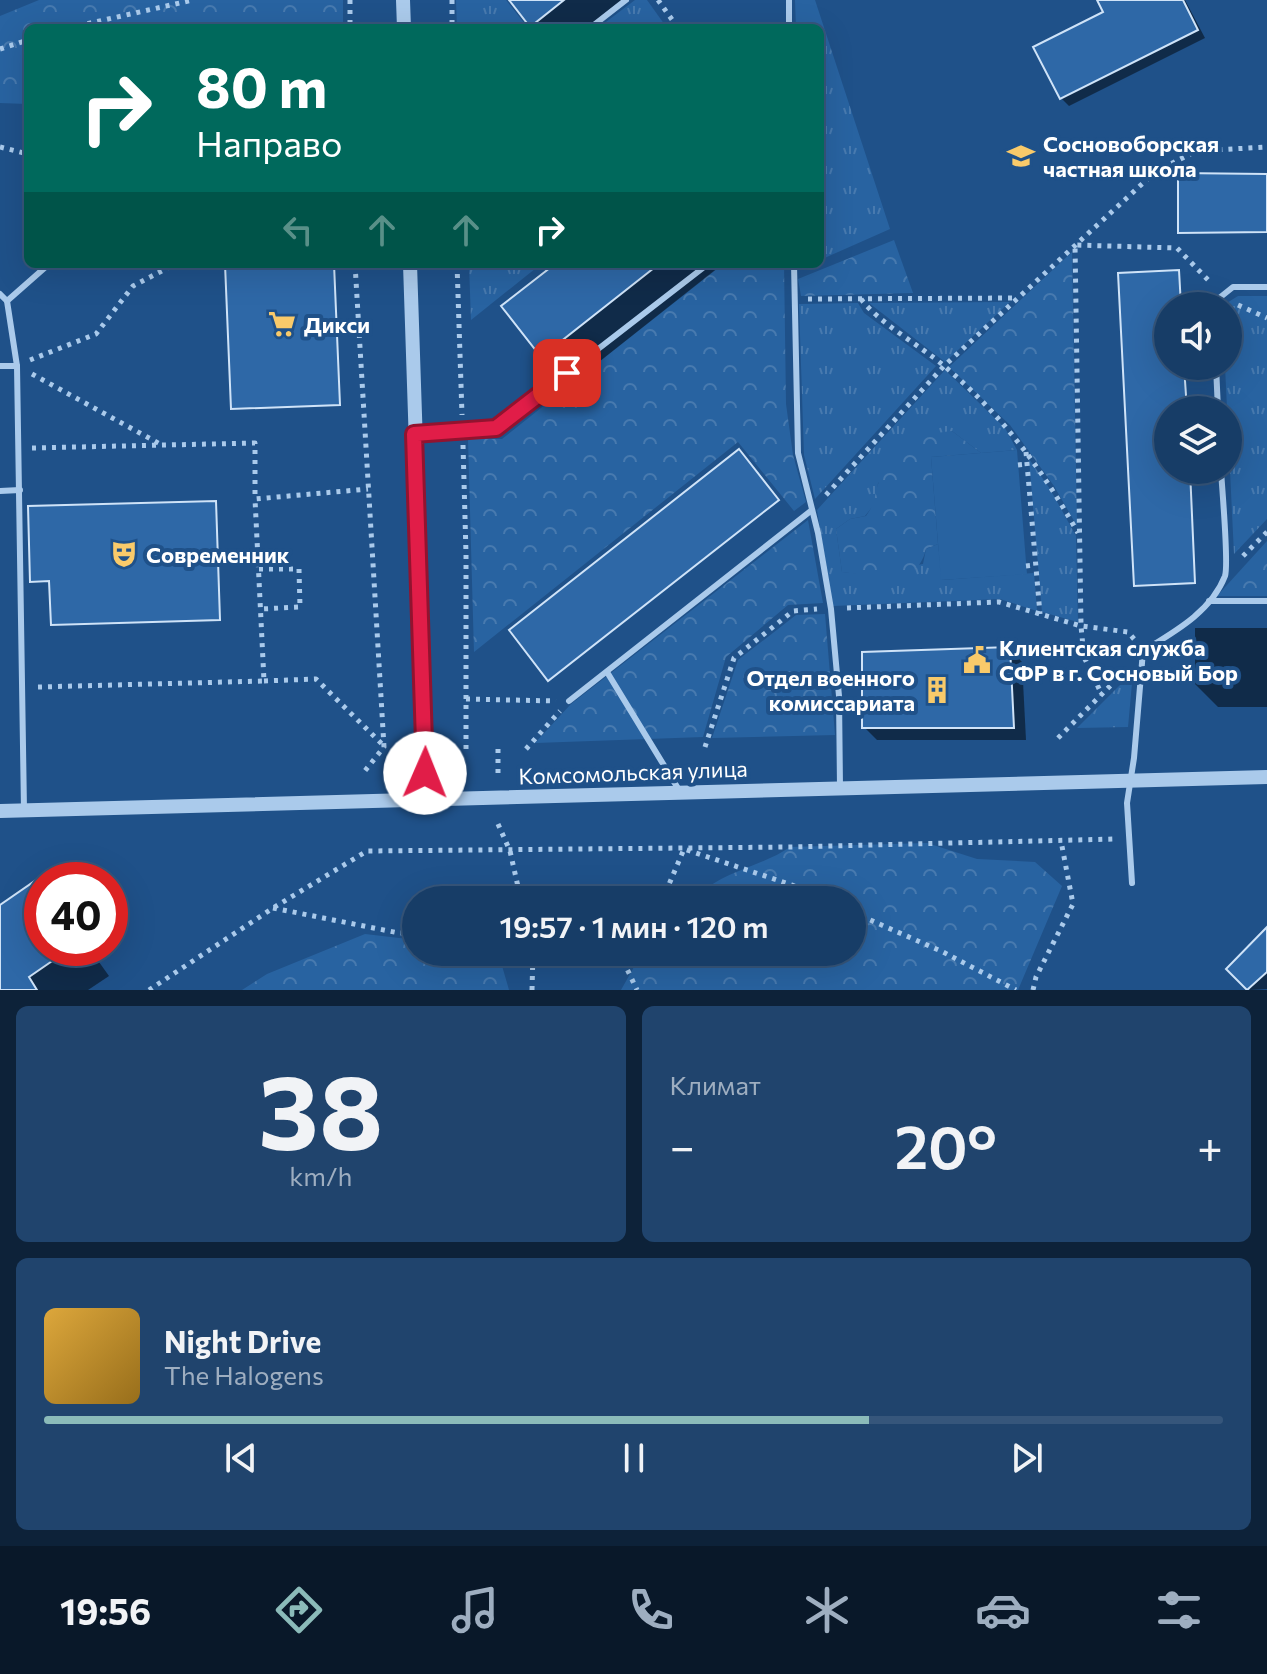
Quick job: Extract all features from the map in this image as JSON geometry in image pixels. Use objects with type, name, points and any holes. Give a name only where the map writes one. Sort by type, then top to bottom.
[{"type":"street","points":[[403,0],[404,24]]},
{"type":"street","points":[[410,268],[426,731],[424,800]]},
{"type":"street","points":[[414,434],[496,428]]},
{"type":"street","name":"Комсомольская улица","points":[[0,811],[1267,777]]},
{"type":"lane","points":[[595,24],[626,0]]},
{"type":"lane","points":[[789,0],[789,24]]},
{"type":"lane","points":[[7,301],[44,268]]},
{"type":"lane","points":[[496,428],[703,268]]},
{"type":"lane","points":[[794,268],[798,453],[831,609],[839,696],[840,789]]},
{"type":"lane","points":[[1226,292],[1233,287],[1267,287]]},
{"type":"lane","points":[[0,294],[7,301],[17,366],[24,810]]},
{"type":"lane","points":[[0,366],[17,366]]},
{"type":"lane","points":[[1132,883],[1127,803],[1143,651],[1182,627],[1209,601],[1226,574],[1222,484]]},
{"type":"lane","points":[[0,491],[20,490]]},
{"type":"lane","points":[[569,701],[812,510]]},
{"type":"lane","points":[[1209,601],[1267,601]]},
{"type":"lane","points":[[607,672],[681,793]]},
{"type":"path","points":[[86,24],[193,0]]},
{"type":"path","points":[[350,0],[350,24]]},
{"type":"path","points":[[452,0],[452,24]]},
{"type":"path","points":[[658,0],[675,24]]},
{"type":"path","points":[[0,49],[24,41]]},
{"type":"path","points":[[0,147],[24,153]]},
{"type":"path","points":[[812,510],[944,366],[1155,172],[1196,151],[1267,147]]},
{"type":"path","points":[[1075,245],[1177,248],[1219,292]]},
{"type":"path","points":[[1075,245],[1081,626],[1084,657],[1102,695]]},
{"type":"path","points":[[17,366],[96,334],[133,286],[167,268]]},
{"type":"path","points":[[355,268],[384,747],[364,772]]},
{"type":"path","points":[[457,268],[466,749]]},
{"type":"path","points":[[795,300],[1018,298]]},
{"type":"path","points":[[861,299],[869,311],[944,366],[993,410],[1052,487],[1079,535]]},
{"type":"path","points":[[17,366],[163,445]]},
{"type":"path","points":[[19,449],[255,443],[264,681]]},
{"type":"path","points":[[1026,451],[1040,614]]},
{"type":"path","points":[[1018,465],[1027,464]]},
{"type":"path","points":[[255,499],[368,489]]},
{"type":"path","points":[[1226,574],[1267,532]]},
{"type":"path","points":[[1026,566],[1035,565]]},
{"type":"path","points":[[259,569],[299,569],[300,607],[261,609]]},
{"type":"path","points":[[705,747],[734,658],[793,611],[999,602],[1081,626],[1128,632],[1143,651],[1058,738]]},
{"type":"path","points":[[21,687],[316,679],[384,747]]},
{"type":"path","points":[[466,699],[569,701]]},
{"type":"path","points":[[526,749],[569,701]]},
{"type":"path","points":[[498,749],[498,774]]},
{"type":"path","points":[[498,824],[510,851],[518,886]]},
{"type":"path","points":[[149,990],[273,908],[367,851],[684,849],[1129,839]]},
{"type":"path","points":[[1033,990],[1036,977],[1073,904],[1061,841]]},
{"type":"path","points":[[668,886],[684,849]]},
{"type":"path","points":[[684,849],[794,886]]},
{"type":"path","points":[[273,908],[402,933]]},
{"type":"path","points":[[866,918],[943,952],[1016,990]]},
{"type":"path","points":[[532,990],[533,966]]},
{"type":"path","points":[[626,966],[637,990]]},
{"type":"green space","points":[[39,0],[343,0],[343,24],[24,24],[24,104],[0,103],[0,16]]},
{"type":"green space","points":[[456,0],[506,0],[525,24],[457,24]]},
{"type":"green space","points":[[635,0],[647,0],[664,24],[603,24]]},
{"type":"green space","points":[[795,0],[815,0],[823,24],[796,24]]},
{"type":"green space","points":[[824,27],[890,229],[824,258]]},
{"type":"green space","points":[[894,240],[913,293],[801,296],[798,279]]},
{"type":"green space","points":[[1072,252],[1077,526],[1054,486],[1010,425],[949,367]]},
{"type":"green space","points":[[469,268],[536,268],[471,320]]},
{"type":"green space","points":[[717,268],[784,268],[786,404],[793,455],[806,502],[794,511],[738,442],[474,652],[468,439],[502,439]]},
{"type":"green space","points":[[1242,296],[1267,296],[1267,519],[1234,554],[1231,484],[1242,484],[1242,396],[1226,396],[1226,380],[1242,380]]},
{"type":"green space","points":[[1010,302],[945,362],[869,303]]},
{"type":"green space","points":[[858,303],[864,313],[936,366],[815,499],[804,455],[799,304]]},
{"type":"green space","points":[[945,370],[1005,428],[1017,450],[981,453],[952,431],[878,483],[876,502],[865,516],[850,519],[836,529],[842,572],[864,574],[923,564],[926,549],[938,544],[942,580],[1034,573],[1037,611],[1000,599],[833,606],[817,510]]},
{"type":"green space","points":[[952,431],[981,453],[931,457],[938,544],[926,549],[921,563],[913,572],[903,576],[880,578],[842,572],[836,529],[850,519],[866,516],[890,457],[916,438]]},
{"type":"green space","points":[[1017,450],[1027,574],[941,580],[931,457]]},
{"type":"green space","points":[[1029,459],[1076,536],[1078,622],[1042,612]]},
{"type":"green space","points":[[808,520],[823,603],[788,605],[726,657],[703,737],[535,743],[571,704]]},
{"type":"green space","points":[[1267,541],[1267,596],[1217,596]]},
{"type":"green space","points":[[825,614],[835,735],[712,738],[738,660],[796,615]]},
{"type":"green space","points":[[1133,672],[1128,727],[1077,728]]},
{"type":"green space","points":[[927,843],[977,859],[1035,862],[1062,886],[1018,990],[621,990],[635,966],[866,966],[866,886],[710,886],[790,847]]},
{"type":"green space","points":[[365,934],[402,938],[402,966],[502,966],[509,990],[242,990],[267,974]]},
{"type":"building","points":[[509,0],[564,0],[534,24],[528,24]]},
{"type":"building","points":[[1097,0],[1183,0],[1198,30],[1060,99],[1033,47],[1103,12]]},
{"type":"building","points":[[1178,173],[1267,174],[1267,232],[1178,233]]},
{"type":"building","name":"Дикси","points":[[225,268],[334,268],[340,405],[231,409]]},
{"type":"building","points":[[550,268],[654,268],[541,357],[501,306]]},
{"type":"building","points":[[1179,270],[1180,292],[1154,292],[1154,380],[1185,380],[1186,396],[1154,396],[1154,484],[1191,484],[1195,583],[1134,586],[1118,273]]},
{"type":"building","points":[[739,449],[779,500],[548,681],[509,630]]},
{"type":"building","name":"Современник","points":[[216,501],[220,620],[51,625],[49,581],[30,582],[28,506]]},
{"type":"building","name":"Отдел военного комиссариата","points":[[1010,647],[1014,728],[862,728],[862,652]]},
{"type":"building","points":[[24,888],[24,966],[45,966],[29,977],[37,990],[0,990],[0,905]]},
{"type":"building","points":[[1267,927],[1267,972],[1247,990],[1226,969]]},
{"type":"place","name":"Сосновоборская частная школа","points":[[1021,156]]},
{"type":"place","name":"Дикси","points":[[282,324]]},
{"type":"place","name":"Современник","points":[[124,554]]},
{"type":"place","name":"Клиентская служба СФР в г. Сосновый Бор","points":[[977,660]]},
{"type":"place","name":"Отдел военного комиссариата","points":[[937,690]]},
{"type":"route","points":[[425,773],[414,434],[496,428],[567,373]]}]
